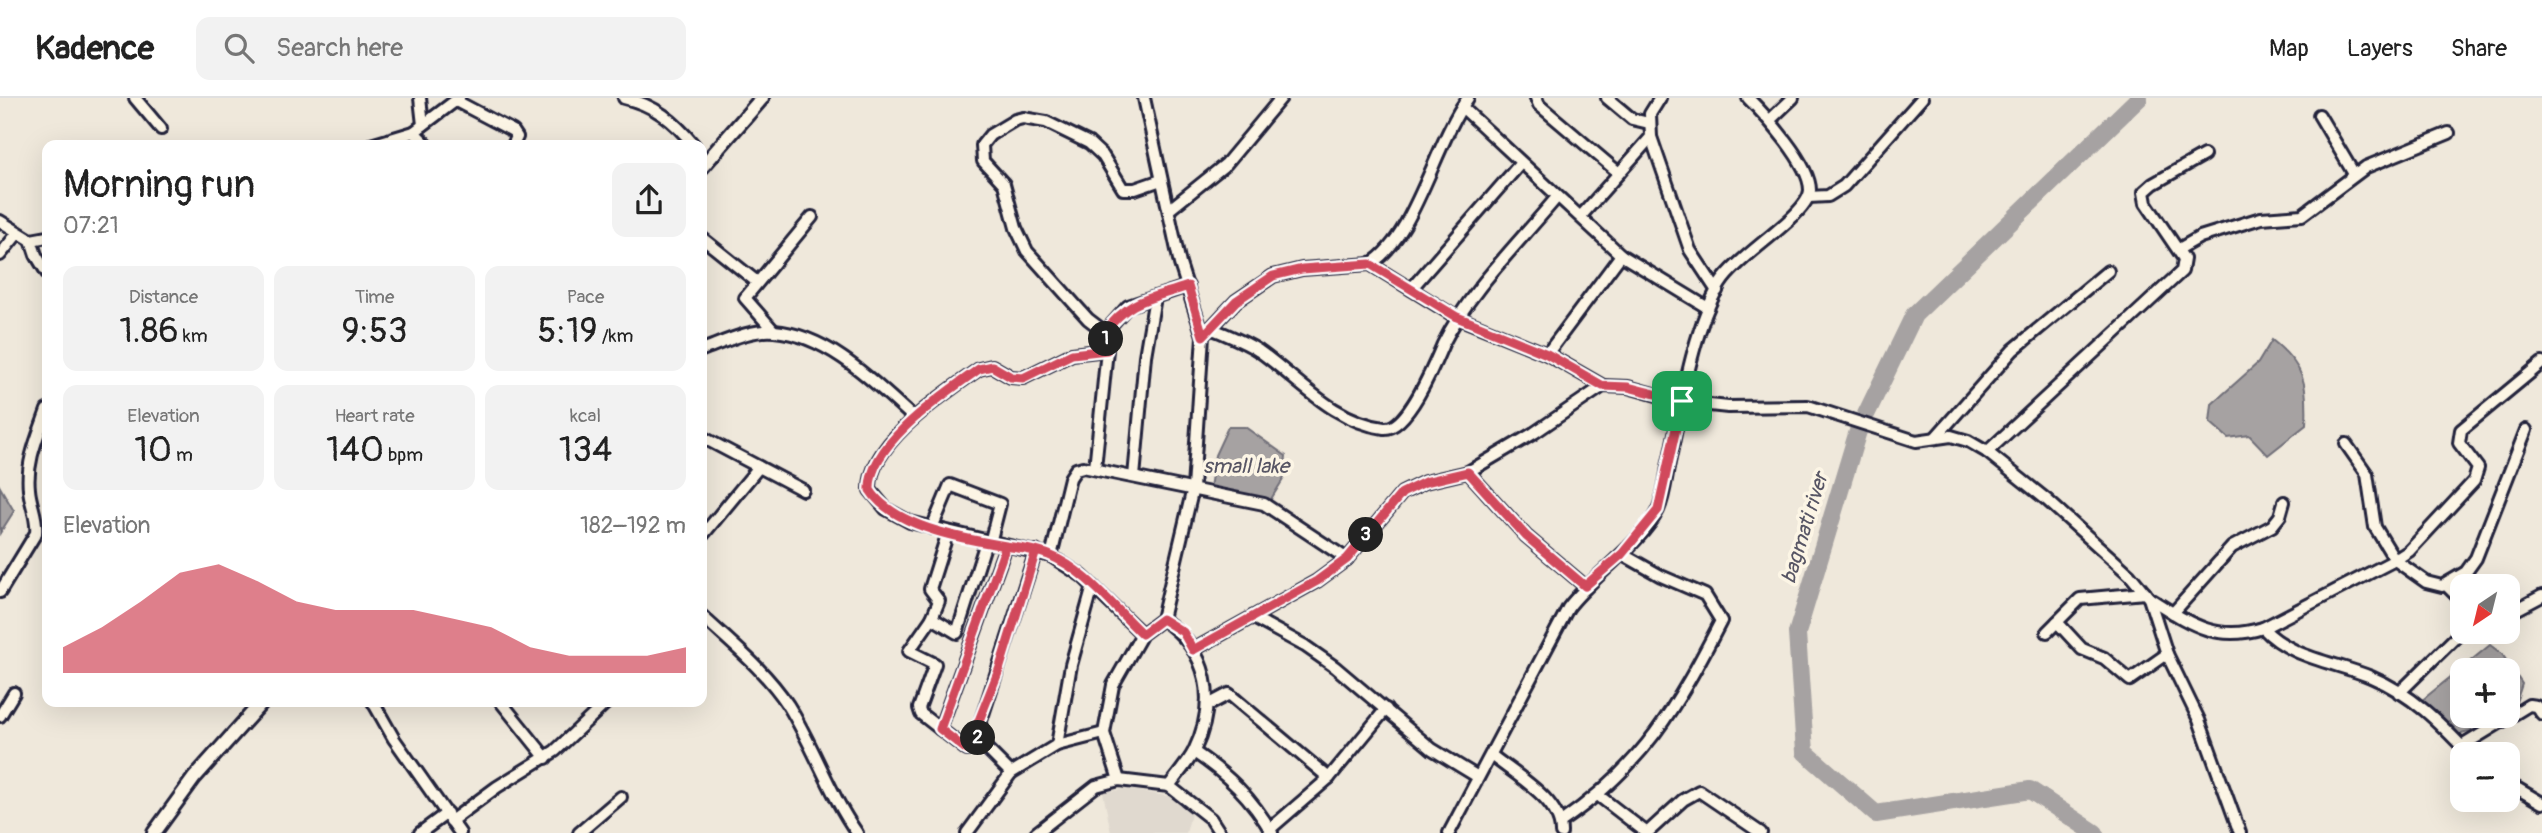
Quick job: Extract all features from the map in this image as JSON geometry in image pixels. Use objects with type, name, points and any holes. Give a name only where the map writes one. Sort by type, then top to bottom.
[{"type":"main road","points":[[707,158],[760,99]]},
{"type":"main road","points":[[154,833],[194,778],[256,707]]},
{"type":"street","points":[[420,98],[418,128],[424,140]]},
{"type":"street","points":[[624,98],[645,103],[659,111],[689,140]]},
{"type":"street","points":[[1119,780],[1104,733],[1113,685],[1142,634],[1162,619],[1193,488],[1207,332],[1180,264],[1144,98]]},
{"type":"street","points":[[1170,208],[1226,164],[1281,98]]},
{"type":"street","points":[[1536,98],[1539,105],[1619,173]]},
{"type":"street","points":[[1607,98],[1632,119],[1649,123]]},
{"type":"street","points":[[1660,98],[1653,106],[1649,123],[1651,137],[1690,250],[1717,291]]},
{"type":"street","points":[[1449,833],[1568,608],[1585,586],[1622,554],[1658,510],[1682,401],[1708,308],[1717,291],[1739,260],[1794,217],[1809,197],[1808,177],[1770,120],[1748,98]]},
{"type":"street","points":[[1770,120],[1793,98]]},
{"type":"street","points":[[1809,197],[1828,196],[1844,186],[1922,98]]},
{"type":"street","points":[[138,99],[161,129]]},
{"type":"street","points":[[385,140],[418,128],[457,99],[513,131],[517,136],[515,140]]},
{"type":"street","points":[[1207,332],[1245,293],[1273,276],[1302,269],[1370,264],[1380,258],[1394,242],[1465,102],[1520,164],[1581,216],[1620,255],[1708,308]]},
{"type":"street","points":[[2319,115],[2354,174]]},
{"type":"street","points":[[1095,468],[1107,350],[1105,332],[1088,319],[1027,251],[1016,228],[1004,184],[983,161],[984,142],[1023,118],[1046,122],[1089,143],[1103,156],[1123,188],[1135,189],[1161,180]]},
{"type":"street","points":[[2179,249],[2200,237],[2261,218],[2302,215],[2354,174],[2408,147],[2448,133]]},
{"type":"street","points":[[1581,216],[1651,137]]},
{"type":"street","points":[[1987,453],[2182,271],[2185,263],[2179,249],[2146,203],[2144,192],[2204,155]]},
{"type":"street","points":[[1411,289],[1520,164]]},
{"type":"street","points":[[1207,332],[1256,349],[1318,400],[1385,428],[1398,424],[1406,414],[1457,317],[1557,197]]},
{"type":"street","points":[[773,330],[746,302],[747,293],[812,217]]},
{"type":"street","points":[[0,220],[17,234],[31,240],[42,238]]},
{"type":"street","points":[[0,255],[17,234]]},
{"type":"street","points":[[31,240],[42,263]]},
{"type":"street","points":[[707,242],[757,282]]},
{"type":"street","points":[[1547,354],[1620,255]]},
{"type":"street","points":[[1370,264],[1457,317],[1547,354],[1603,386],[1628,387],[1682,401],[1728,407],[1808,406],[1916,441],[1959,438],[1987,453],[2047,500],[2147,596],[2172,613],[2221,634],[2240,635],[2263,628],[2409,551],[2474,481],[2478,468],[2459,443],[2461,430],[2542,363]]},
{"type":"street","points":[[1935,438],[2013,351],[2108,271]]},
{"type":"street","points":[[1105,332],[1128,306],[1188,286]]},
{"type":"street","points":[[1134,477],[1144,356],[1155,297]]},
{"type":"street","points":[[707,348],[741,335],[773,330],[803,339],[843,359],[914,418]]},
{"type":"street","points":[[1107,350],[1072,354],[1023,378],[1011,377],[992,366],[979,369],[914,418],[879,458],[872,471],[870,490],[886,509],[932,528],[1051,556],[1093,586],[1142,634]]},
{"type":"street","points":[[1193,650],[1317,581],[1347,559],[1402,493],[1425,482],[1468,472],[1534,433],[1603,386]]},
{"type":"street","points":[[0,592],[42,528],[29,493],[28,466],[42,425]]},
{"type":"street","points":[[2446,585],[2466,572],[2476,558],[2526,429]]},
{"type":"street","points":[[707,440],[803,490]]},
{"type":"street","points":[[2346,444],[2367,474],[2375,527],[2395,560],[2426,582],[2446,585],[2450,589]]},
{"type":"street","points":[[707,530],[759,467]]},
{"type":"street","points":[[1051,556],[1073,472],[1080,467],[1193,488],[1270,507],[1347,559]]},
{"type":"street","points":[[1468,472],[1534,544],[1585,586]]},
{"type":"street","points":[[932,528],[950,485],[1000,504],[957,632],[932,618]]},
{"type":"street","points":[[2172,613],[2232,547],[2272,526],[2280,516],[2284,502]]},
{"type":"street","points":[[948,532],[930,589],[939,601],[932,618],[909,651],[935,664],[919,708],[920,714],[967,750],[979,740]]},
{"type":"street","points":[[940,729],[1006,546]]},
{"type":"street","points":[[1011,773],[979,740],[978,723],[999,670],[1036,551]]},
{"type":"street","points":[[1491,755],[1547,801],[1561,827],[1599,796],[1656,735],[1686,688],[1721,621],[1705,595],[1661,576],[1622,554]]},
{"type":"street","points":[[1057,745],[1071,665],[1093,586]]},
{"type":"street","points":[[2047,632],[2074,604],[2086,597],[2147,596]]},
{"type":"street","points":[[2147,596],[2167,654],[2199,720],[2240,833]]},
{"type":"street","points":[[2520,608],[2542,596]]},
{"type":"street","points":[[1252,617],[1305,646],[1432,749],[1478,777]]},
{"type":"street","points":[[1162,619],[1183,632],[1202,665],[1209,704],[1194,752],[1168,786]]},
{"type":"street","points":[[707,621],[755,665],[780,694],[803,733],[837,804],[857,833]]},
{"type":"street","points":[[2057,622],[2082,649],[2101,657],[2130,680],[2167,654]]},
{"type":"street","points":[[2263,628],[2286,647],[2373,678],[2399,693],[2429,712],[2458,742]]},
{"type":"street","points":[[2399,693],[2450,643]]},
{"type":"street","points":[[0,716],[13,693]]},
{"type":"street","points":[[1209,704],[1229,694],[1329,778]]},
{"type":"street","points":[[2477,742],[2529,705],[2536,706],[2542,714]]},
{"type":"street","points":[[376,707],[394,739],[460,833]]},
{"type":"street","points":[[505,707],[546,758]]},
{"type":"street","points":[[420,833],[546,758],[602,707]]},
{"type":"street","points":[[1194,752],[1231,779],[1256,806],[1271,831],[1329,778],[1385,709]]},
{"type":"street","points":[[967,833],[1011,773],[1057,745],[1104,733]]},
{"type":"street","points":[[1035,833],[1096,786],[1119,780],[1168,786],[1211,819],[1220,833]]},
{"type":"street","points":[[2520,790],[2542,803]]},
{"type":"street","points":[[1599,796],[1647,833],[1683,800],[1699,791],[1761,833]]},
{"type":"street","points":[[579,833],[621,797]]},
{"type":"shaded area","points":[[1125,789],[1173,797],[1192,810],[1186,833],[1111,833],[1103,792]]},
{"type":"water","points":[[2272,340],[2292,359],[2302,377],[2306,398],[2306,425],[2268,455],[2249,435],[2228,438],[2210,422],[2212,404],[2258,363]]},
{"type":"water","name":"small lake","points":[[1228,427],[1245,427],[1286,456],[1284,478],[1271,499],[1252,501],[1210,488],[1215,455]]},
{"type":"water","points":[[0,487],[14,511],[0,533]]},
{"type":"water","points":[[2490,645],[2505,658],[2474,658]]},
{"type":"water","points":[[2450,677],[2450,728],[2421,701]]},
{"type":"water","points":[[2450,728],[2483,728],[2458,735]]},
{"type":"waterway","name":"bagmati river","points":[[2095,833],[2030,790],[1876,814],[1805,752],[1797,633],[1858,431],[1914,315],[2139,98]]},
{"type":"route","points":[[1682,401],[1628,387],[1603,386],[1574,367],[1547,354],[1457,317],[1370,264],[1302,269],[1273,276],[1255,286],[1236,301],[1203,336],[1188,286],[1128,306],[1105,332],[1107,350],[1072,354],[1030,377],[1019,379],[996,367],[979,369],[914,418],[879,458],[872,471],[870,490],[886,509],[910,522],[990,543],[1036,551],[999,670],[981,713],[977,733],[979,740],[967,750],[940,729],[1006,546],[1036,551],[1064,563],[1093,586],[1142,634],[1162,619],[1183,632],[1193,650],[1317,581],[1347,559],[1402,493],[1425,482],[1468,472],[1542,552],[1585,586],[1622,554],[1658,510],[1682,401]]}]
